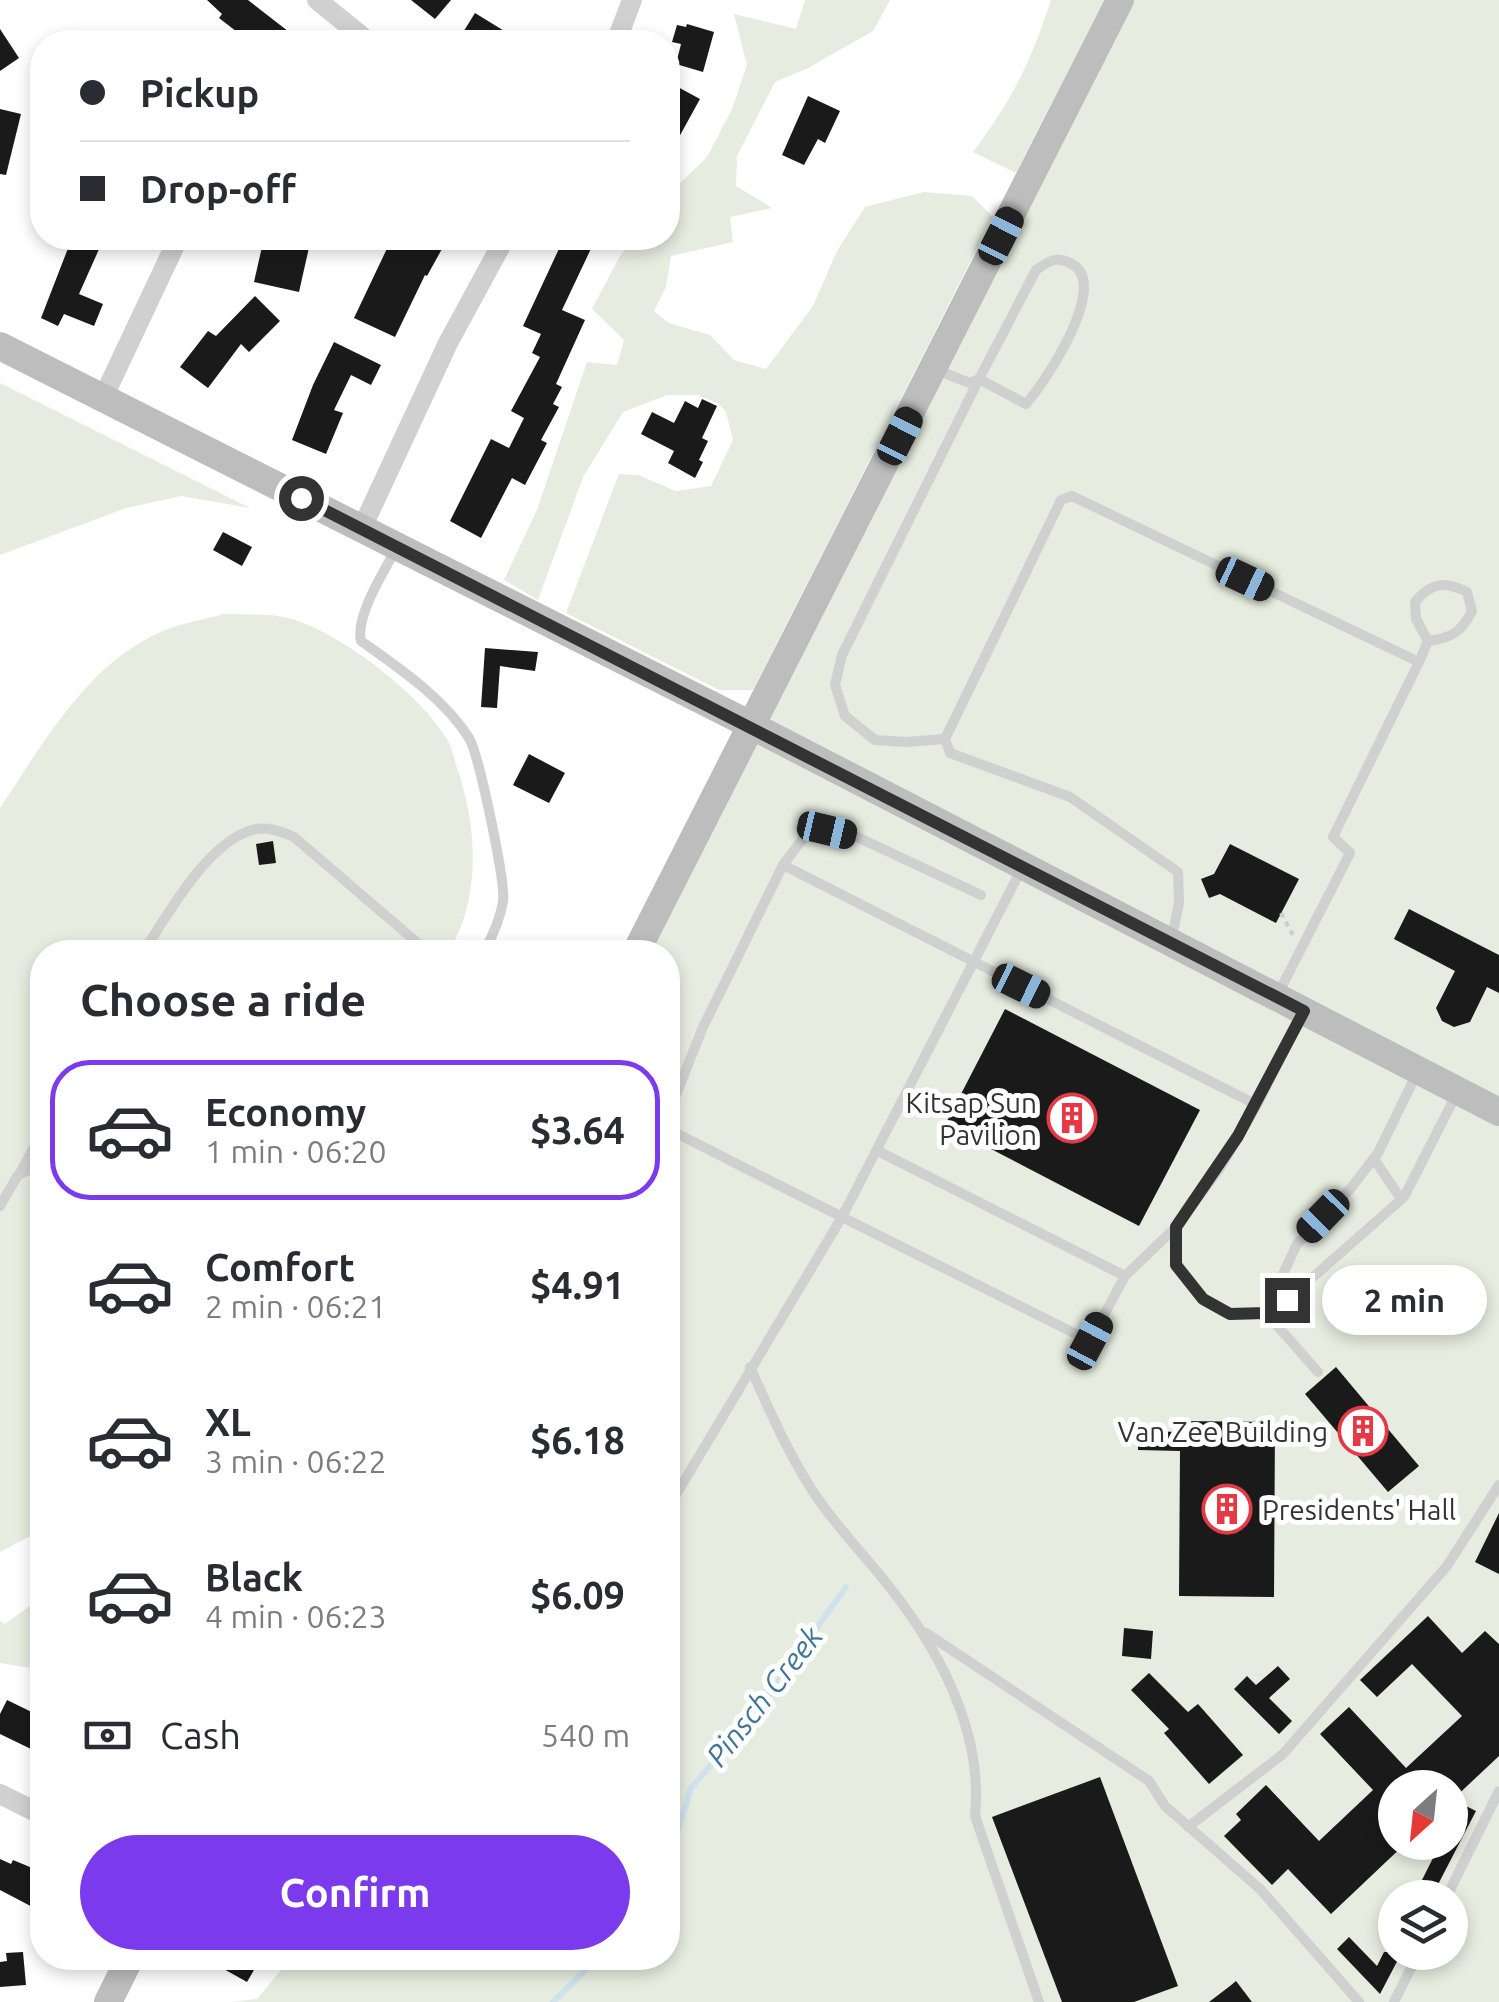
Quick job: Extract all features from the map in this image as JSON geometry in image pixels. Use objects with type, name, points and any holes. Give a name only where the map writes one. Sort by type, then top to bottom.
[{"type":"main road","points":[[642,940],[1120,0]]},
{"type":"main road","points":[[0,346],[1499,1112]]},
{"type":"main road","points":[[108,2002],[124,1970]]},
{"type":"street","points":[[316,0],[353,30]]},
{"type":"street","points":[[621,30],[632,0]]},
{"type":"street","points":[[103,398],[173,250]]},
{"type":"street","points":[[362,528],[448,343],[498,250]]},
{"type":"street","points":[[0,1794],[30,1809]]},
{"type":"lane","points":[[934,368],[970,382],[980,379],[1026,404],[1043,385],[1085,302],[1086,283],[1080,269],[1061,258],[1036,270],[980,379],[842,655],[835,685],[845,716],[875,740],[945,738]]},
{"type":"lane","points":[[1171,942],[1180,903],[1178,872],[1070,797],[950,753],[945,738],[1061,500],[1072,496],[1418,662]]},
{"type":"lane","points":[[397,546],[363,616],[361,641],[434,697],[470,739],[480,761],[503,901],[488,940]]},
{"type":"lane","points":[[1448,583],[1467,592],[1472,611],[1462,630],[1448,638],[1428,641],[1416,619],[1415,602],[1427,587],[1448,583]]},
{"type":"lane","points":[[1277,997],[1350,854],[1333,837],[1428,641]]},
{"type":"lane","points":[[151,940],[190,882],[228,843],[251,830],[276,830],[294,837],[414,940]]},
{"type":"lane","points":[[680,1084],[703,1027],[783,864],[805,836],[827,830],[857,837],[982,896]]},
{"type":"lane","points":[[783,864],[1257,1105]]},
{"type":"lane","points":[[680,1487],[842,1217],[1023,867]]},
{"type":"lane","points":[[680,1134],[1090,1341],[1124,1276],[1176,1227],[1220,1168],[1304,1011]]},
{"type":"lane","points":[[1266,1313],[1297,1244],[1374,1159],[1418,1070]]},
{"type":"lane","points":[[1271,1300],[1287,1300],[1401,1199],[1458,1091]]},
{"type":"lane","points":[[878,1151],[1124,1276]]},
{"type":"lane","points":[[0,1206],[30,1154]]},
{"type":"lane","points":[[1374,1159],[1401,1199]]},
{"type":"lane","points":[[18,1175],[30,1170]]},
{"type":"lane","points":[[1176,1227],[1176,1265],[1203,1299],[1230,1314],[1266,1313]]},
{"type":"lane","points":[[1266,1313],[1318,1372]]},
{"type":"lane","points":[[750,1367],[812,1490],[922,1631],[954,1696],[972,1748],[978,1786],[975,1816],[1039,2002]]},
{"type":"lane","points":[[1188,1827],[1283,1754],[1447,1566],[1499,1485]]},
{"type":"lane","points":[[922,1631],[1149,1781],[1165,1806],[1260,1889],[1359,2002]]},
{"type":"lane","points":[[1455,1880],[1499,1790]]},
{"type":"lane","points":[[1394,2002],[1410,1970]]},
{"type":"path","points":[[1281,913],[1301,950]]},
{"type":"shaded area","points":[[805,0],[890,0],[873,31],[775,82],[737,156],[736,186],[772,208],[730,217],[733,242],[671,256],[666,287],[654,311],[669,323],[710,335],[734,360],[766,369],[813,306],[837,251],[865,207],[924,192],[972,196],[993,217],[753,690],[719,690],[566,613],[619,474],[638,475],[676,491],[711,486],[733,440],[726,412],[719,404],[698,395],[667,395],[623,412],[583,477],[538,600],[504,580],[537,510],[587,362],[617,365],[624,340],[592,309],[620,256],[625,250],[680,250],[680,183],[707,157],[732,109],[747,65],[734,14],[796,29]]},
{"type":"shaded area","points":[[1051,0],[1104,0],[1016,173],[973,152],[1019,80]]},
{"type":"shaded area","points":[[1120,0],[1499,0],[1499,2002],[232,2002],[257,1999],[281,1970],[680,1970],[680,940],[642,940]]},
{"type":"shaded area","points":[[0,383],[250,508],[181,496],[126,508],[0,555]]},
{"type":"shaded area","points":[[223,614],[292,619],[356,652],[418,703],[447,739],[464,790],[473,862],[467,909],[454,940],[30,940],[30,1536],[0,1552],[0,808],[51,732],[90,684],[136,645],[185,624]]},
{"type":"shaded area","points":[[30,1606],[30,1668],[0,1663],[0,1621],[5,1624]]},
{"type":"building","points":[[207,0],[248,0],[287,30],[234,30],[219,18],[222,14]]},
{"type":"building","points":[[411,0],[451,0],[435,19]]},
{"type":"building","points":[[475,13],[503,30],[464,30]]},
{"type":"building","points":[[687,24],[714,32],[703,72],[680,65],[680,30],[676,30],[677,25]]},
{"type":"building","points":[[0,29],[19,58],[0,71]]},
{"type":"building","points":[[680,88],[700,99],[680,135]]},
{"type":"building","points":[[808,96],[840,111],[825,143],[818,139],[804,165],[782,155]]},
{"type":"building","points":[[0,109],[21,114],[6,175],[0,174]]},
{"type":"building","points":[[67,250],[99,250],[79,294],[103,304],[94,326],[64,314],[58,326],[41,318]]},
{"type":"building","points":[[261,250],[308,250],[299,292],[254,282]]},
{"type":"building","points":[[386,250],[441,250],[395,337],[354,318]]},
{"type":"building","points":[[558,250],[590,250],[562,310],[585,320],[556,384],[562,387],[553,404],[559,407],[541,440],[547,443],[525,485],[512,478],[481,538],[450,521],[491,439],[509,448],[524,418],[511,411],[540,357],[532,353],[541,334],[523,326]]},
{"type":"building","points":[[255,296],[280,321],[249,352],[241,344],[208,388],[180,367],[208,331],[216,336]]},
{"type":"building","points":[[334,342],[381,365],[371,385],[351,375],[334,410],[343,413],[326,454],[292,440]]},
{"type":"building","points":[[702,399],[717,406],[702,438],[708,441],[695,478],[668,463],[674,451],[641,434],[652,412],[674,423],[685,401],[698,408]]},
{"type":"building","points":[[223,532],[252,547],[242,566],[213,550]]},
{"type":"building","points":[[485,648],[538,652],[535,671],[500,666],[497,708],[481,707]]},
{"type":"building","points":[[529,754],[565,773],[549,803],[513,785]]},
{"type":"building","points":[[273,841],[276,863],[259,865],[256,844]]},
{"type":"building","points":[[1230,844],[1299,879],[1276,923],[1220,894],[1209,898],[1201,879],[1214,874]]},
{"type":"building","points":[[1409,909],[1499,955],[1499,993],[1487,987],[1470,1022],[1454,1027],[1442,1021],[1436,1008],[1455,971],[1394,939]]},
{"type":"building","name":"Kitsap Sun Pavilion","points":[[1005,1009],[1200,1110],[1139,1226],[945,1125]]},
{"type":"building","name":"Van Zee Building","points":[[1336,1367],[1419,1466],[1388,1492],[1305,1394]]},
{"type":"building","name":"Presidents' Hall","points":[[1180,1421],[1275,1422],[1274,1597],[1179,1596],[1180,1451],[1138,1450],[1138,1431],[1180,1432]]},
{"type":"building","points":[[1499,1513],[1499,1574],[1475,1562]]},
{"type":"building","points":[[1428,1616],[1462,1653],[1485,1631],[1499,1644],[1499,1756],[1468,1785],[1468,1770],[1378,1770],[1378,1860],[1388,1860],[1331,1914],[1288,1869],[1272,1885],[1224,1836],[1241,1820],[1236,1814],[1266,1785],[1319,1841],[1373,1790],[1320,1734],[1349,1707],[1406,1768],[1462,1716],[1412,1664],[1377,1697],[1360,1680]]},
{"type":"building","points":[[1124,1628],[1153,1631],[1151,1659],[1122,1656]]},
{"type":"building","points":[[1278,1666],[1290,1679],[1269,1698],[1292,1721],[1279,1734],[1234,1689],[1247,1676],[1256,1685]]},
{"type":"building","points":[[1149,1673],[1188,1712],[1198,1704],[1243,1755],[1209,1784],[1164,1733],[1169,1729],[1131,1690]]},
{"type":"building","points":[[7,1700],[30,1711],[30,1749],[0,1734],[0,1714]]},
{"type":"building","points":[[1100,1777],[1178,1986],[1134,2002],[1062,2002],[992,1817]]},
{"type":"building","points":[[1468,1807],[1476,1811],[1468,1826]]},
{"type":"building","points":[[0,1859],[30,1867],[30,1906],[0,1890]]},
{"type":"building","points":[[1432,1860],[1451,1860],[1440,1880],[1422,1880]]},
{"type":"building","points":[[1349,1937],[1378,1964],[1378,1970],[1393,1970],[1380,1994],[1337,1949]]},
{"type":"building","points":[[23,1952],[26,1985],[0,1987],[0,1962],[7,1961],[6,1953]]},
{"type":"building","points":[[226,1970],[254,1970],[247,1982]]},
{"type":"building","points":[[1236,1981],[1252,2002],[1209,2002],[1230,1986]]},
{"type":"waterway","name":"Pinsch Creek","points":[[680,1823],[691,1788],[754,1715],[846,1587]]},
{"type":"waterway","name":"Pinsch Creek","points":[[553,2002],[586,1970]]},
{"type":"place","name":"Kitsap Sun Pavilion","points":[[1072,1118]]},
{"type":"place","name":"Van Zee Building","points":[[1363,1431]]},
{"type":"place","name":"Presidents' Hall","points":[[1227,1509]]},
{"type":"route","points":[[301,498],[1304,1011],[1220,1168],[1176,1227],[1176,1265],[1203,1299],[1230,1314],[1266,1313],[1271,1300],[1287,1300]]}]
